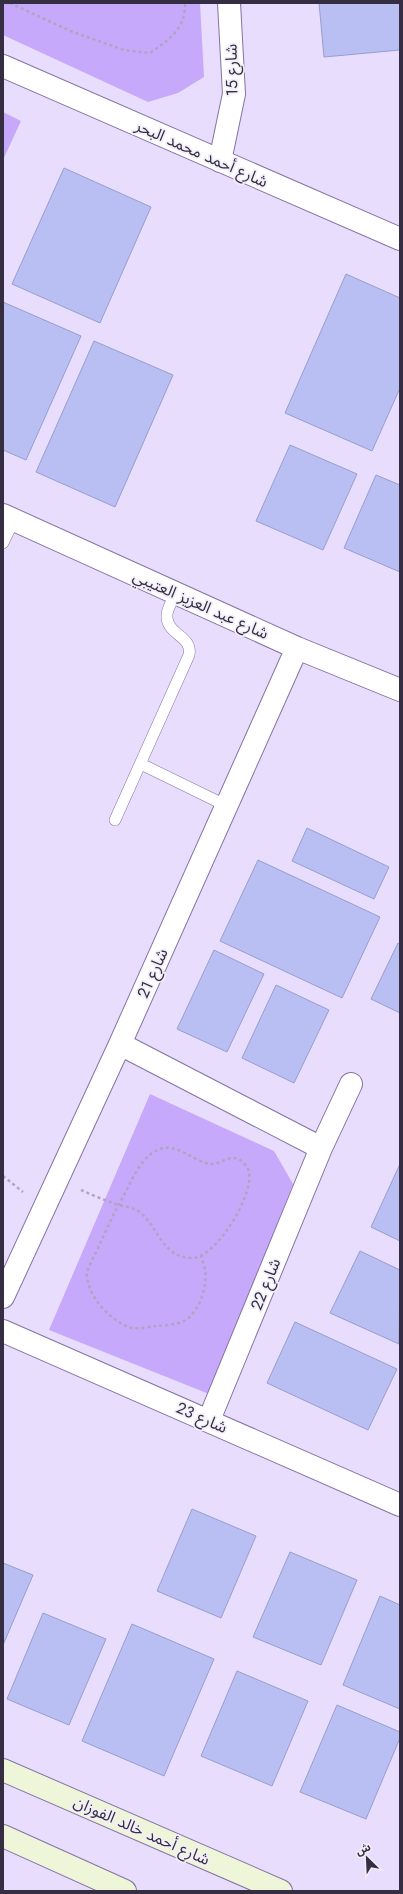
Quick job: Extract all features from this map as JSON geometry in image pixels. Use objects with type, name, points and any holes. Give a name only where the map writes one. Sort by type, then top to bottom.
[{"type":"main road","name":"شارع أحمد خالد الفوزان","points":[[3,1770],[281,1891]]},
{"type":"main road","points":[[3,1836],[126,1891]]},
{"type":"street","name":"شارع 15","points":[[220,161],[234,94],[229,3]]},
{"type":"street","name":"شارع أحمد محمد البحر","points":[[3,66],[400,240]]},
{"type":"street","name":"شارع عبد العزيز العتيبي","points":[[8,517],[297,648],[400,690]]},
{"type":"street","name":"شارع 21","points":[[3,1297],[120,1044],[297,648]]},
{"type":"street","points":[[120,1044],[322,1148]]},
{"type":"street","name":"شارع 22","points":[[209,1420],[322,1148],[351,1084]]},
{"type":"street","name":"شارع 23","points":[[3,1331],[400,1505]]},
{"type":"lane","points":[[3,543],[8,517]]},
{"type":"lane","points":[[115,820],[191,648],[187,641],[171,630],[168,621],[167,613],[176,593]]},
{"type":"lane","points":[[141,764],[227,806]]},
{"type":"path","points":[[10,3],[73,32],[124,50],[150,53],[166,42],[179,30],[186,13],[185,3]]},
{"type":"path","points":[[57,1181],[118,1205],[127,1206],[142,1213],[162,1242],[171,1250],[182,1257],[194,1259],[201,1256],[223,1237],[242,1204],[249,1177],[248,1169],[242,1162],[232,1158],[224,1159],[218,1163],[209,1164],[172,1148],[158,1149],[147,1155],[118,1205],[87,1274],[94,1300],[120,1322],[132,1328],[143,1328],[183,1321],[194,1314],[200,1302],[205,1283],[205,1269],[201,1256]]},
{"type":"shaded area","points":[[3,3],[200,3],[204,77],[178,93],[148,102],[3,35]]},
{"type":"shaded area","points":[[3,112],[21,121],[3,160]]},
{"type":"shaded area","points":[[150,1094],[274,1151],[293,1184],[209,1394],[49,1330]]},
{"type":"building","points":[[319,3],[400,3],[400,50],[324,57]]},
{"type":"building","points":[[64,168],[151,207],[100,323],[12,284]]},
{"type":"building","points":[[346,274],[400,298],[400,388],[372,451],[285,413]]},
{"type":"building","points":[[3,302],[81,336],[26,460],[3,450]]},
{"type":"building","points":[[94,341],[173,375],[115,507],[36,472]]},
{"type":"building","points":[[290,445],[357,474],[323,550],[256,521]]},
{"type":"building","points":[[376,475],[400,485],[400,572],[344,548]]},
{"type":"building","points":[[307,828],[389,867],[374,899],[292,861]]},
{"type":"building","points":[[258,860],[380,917],[342,998],[220,941]]},
{"type":"building","points":[[398,943],[400,944],[400,1013],[371,999]]},
{"type":"building","points":[[214,950],[264,974],[227,1052],[177,1029]]},
{"type":"building","points":[[276,985],[329,1010],[294,1083],[242,1058]]},
{"type":"building","points":[[400,1164],[400,1241],[371,1227]]},
{"type":"building","points":[[360,1251],[400,1270],[399,1344],[330,1313]]},
{"type":"building","points":[[295,1322],[397,1369],[368,1430],[267,1383]]},
{"type":"building","points":[[192,1509],[256,1536],[221,1618],[157,1591]]},
{"type":"building","points":[[290,1552],[357,1580],[321,1665],[253,1637]]},
{"type":"building","points":[[3,1563],[33,1575],[3,1645]]},
{"type":"building","points":[[380,1596],[400,1605],[400,1709],[343,1685]]},
{"type":"building","points":[[43,1613],[106,1639],[69,1725],[7,1699]]},
{"type":"building","points":[[132,1624],[214,1659],[164,1776],[82,1741]]},
{"type":"building","points":[[237,1671],[308,1701],[272,1786],[201,1756]]},
{"type":"building","points":[[337,1705],[400,1732],[400,1738],[366,1819],[300,1792]]}]
